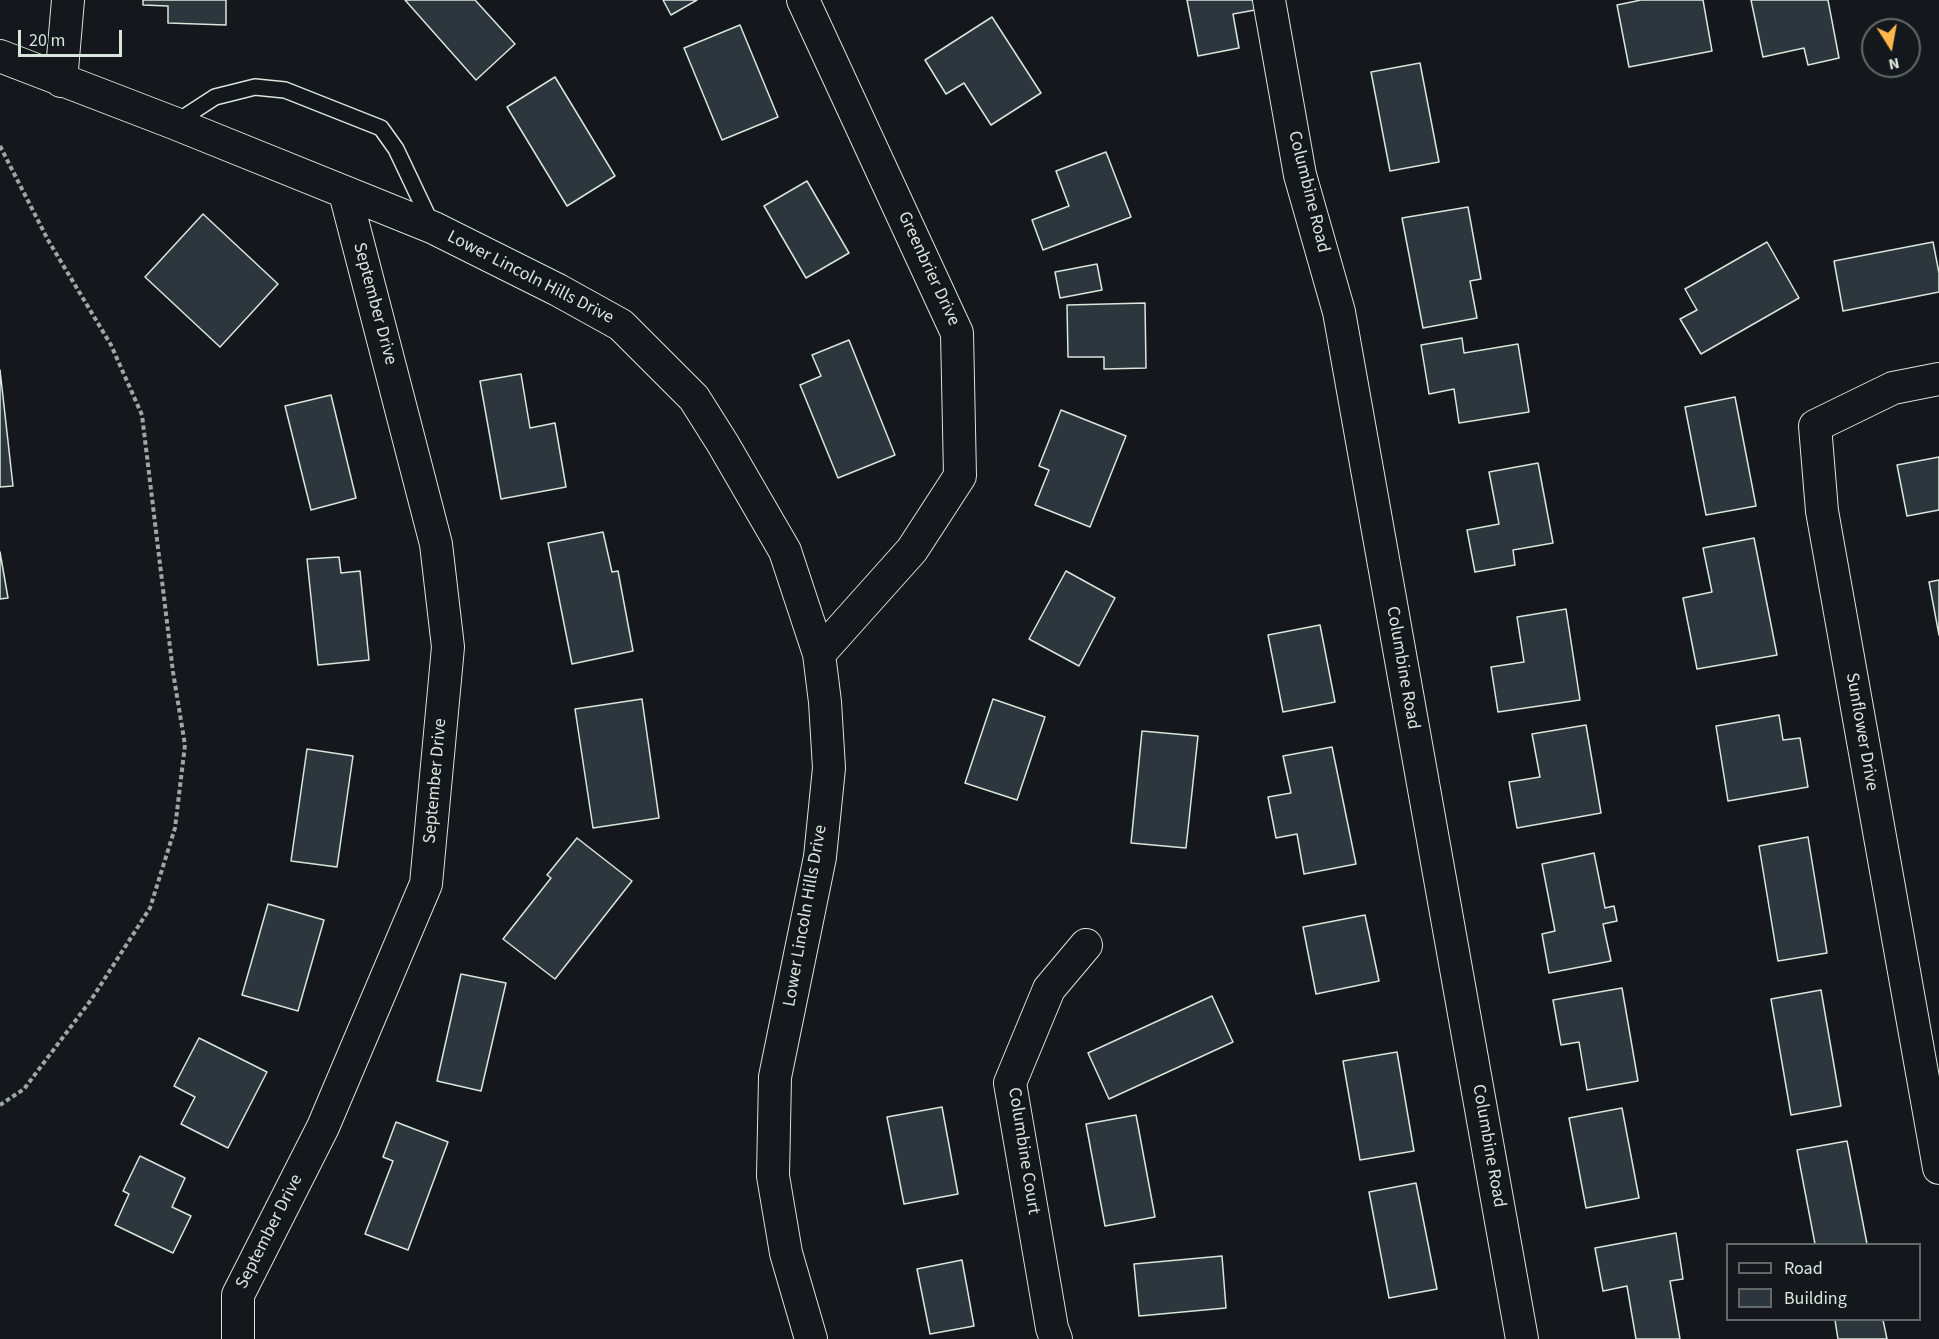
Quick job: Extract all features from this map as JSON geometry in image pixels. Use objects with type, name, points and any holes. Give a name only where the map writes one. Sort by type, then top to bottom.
[{"type":"street","points":[[61,81],[68,0]]},
{"type":"street","name":"Greenbrier Drive","points":[[803,0],[957,333],[960,476],[912,550],[819,654]]},
{"type":"street","name":"Columbine Road","points":[[1269,0],[1300,175],[1339,312],[1522,1339]]},
{"type":"street","name":"Lower Lincoln Hills Drive","points":[[0,56],[174,123],[434,228],[558,290],[621,325],[694,398],[785,551],[819,654],[829,768],[820,857],[775,1077],[773,1176],[786,1253],[811,1339]]},
{"type":"street","name":"September Drive","points":[[238,1339],[237,1295],[323,1127],[426,884],[448,647],[436,544],[345,193]]},
{"type":"street","name":"Sunflower Drive","points":[[1939,380],[1893,388],[1815,426],[1822,511],[1939,1168]]},
{"type":"street","name":"Columbine Court","points":[[1056,1339],[1052,1328],[1010,1083],[1049,989],[1086,945]]},
{"type":"lane","points":[[174,123],[215,97],[255,87],[285,90],[381,128],[396,149],[434,228]]},
{"type":"path","points":[[0,146],[48,240],[111,345],[142,415],[173,672],[185,746],[175,828],[150,908],[91,1000],[24,1089],[0,1105]]},
{"type":"building","points":[[143,0],[226,0],[226,25],[168,23],[168,6],[143,5]]},
{"type":"building","points":[[405,0],[475,0],[515,44],[476,80]]},
{"type":"building","points":[[663,0],[697,0],[671,15]]},
{"type":"building","points":[[1187,0],[1253,0],[1255,10],[1233,14],[1239,48],[1198,56]]},
{"type":"building","points":[[1641,0],[1703,0],[1712,51],[1629,67],[1617,5]]},
{"type":"building","points":[[1751,0],[1828,0],[1839,58],[1808,65],[1804,48],[1763,57]]},
{"type":"building","points":[[992,17],[1041,93],[991,125],[964,83],[946,94],[925,60]]},
{"type":"building","points":[[740,25],[778,117],[722,140],[684,48]]},
{"type":"building","points":[[1420,63],[1439,162],[1390,171],[1371,72]]},
{"type":"building","points":[[555,77],[615,176],[567,206],[507,107]]},
{"type":"building","points":[[1106,152],[1131,217],[1043,250],[1032,220],[1069,206],[1056,171]]},
{"type":"building","points":[[807,181],[849,253],[806,278],[764,206]]},
{"type":"building","points":[[1468,207],[1481,279],[1470,281],[1477,318],[1423,328],[1402,218]]},
{"type":"building","points":[[203,214],[278,284],[220,347],[145,277]]},
{"type":"building","points":[[1767,242],[1799,298],[1701,354],[1680,319],[1697,310],[1685,289]]},
{"type":"building","points":[[1933,242],[1939,273],[1939,292],[1843,311],[1834,261]]},
{"type":"building","points":[[1097,264],[1102,290],[1060,298],[1055,272]]},
{"type":"building","points":[[1145,303],[1146,368],[1104,369],[1104,357],[1068,357],[1067,305]]},
{"type":"building","points":[[1462,338],[1464,353],[1518,344],[1529,412],[1459,423],[1454,389],[1429,394],[1421,345]]},
{"type":"building","points":[[849,340],[895,455],[838,478],[800,385],[821,376],[812,355]]},
{"type":"building","points":[[0,370],[13,486],[0,487]]},
{"type":"building","points":[[521,374],[530,428],[555,423],[566,487],[501,499],[480,381]]},
{"type":"building","points":[[331,395],[356,498],[311,510],[285,406]]},
{"type":"building","points":[[1735,397],[1756,506],[1706,515],[1685,407]]},
{"type":"building","points":[[1061,410],[1126,436],[1090,527],[1035,505],[1049,470],[1039,466]]},
{"type":"building","points":[[1939,457],[1939,510],[1907,516],[1897,465]]},
{"type":"building","points":[[1538,463],[1553,543],[1513,550],[1515,565],[1475,572],[1467,530],[1499,524],[1489,472]]},
{"type":"building","points":[[603,532],[612,572],[618,571],[633,651],[572,664],[548,543]]},
{"type":"building","points":[[1754,538],[1777,655],[1697,669],[1683,598],[1712,592],[1703,548]]},
{"type":"building","points":[[0,552],[8,598],[0,599]]},
{"type":"building","points":[[339,557],[341,573],[360,571],[369,660],[318,665],[307,559]]},
{"type":"building","points":[[1066,571],[1115,598],[1079,666],[1029,639]]},
{"type":"building","points":[[1939,580],[1939,635],[1929,582]]},
{"type":"building","points":[[1566,609],[1580,700],[1498,712],[1491,667],[1524,662],[1517,617]]},
{"type":"building","points":[[1320,625],[1335,702],[1283,712],[1268,635]]},
{"type":"building","points":[[642,699],[659,818],[593,828],[575,709]]},
{"type":"building","points":[[993,699],[1045,717],[1017,800],[965,783]]},
{"type":"building","points":[[1779,715],[1783,740],[1800,738],[1808,787],[1728,801],[1716,726]]},
{"type":"building","points":[[1586,725],[1601,813],[1517,828],[1509,782],[1540,777],[1532,734]]},
{"type":"building","points":[[1142,731],[1198,736],[1186,848],[1131,843]]},
{"type":"building","points":[[1332,747],[1356,864],[1304,874],[1297,834],[1276,838],[1268,797],[1291,793],[1283,756]]},
{"type":"building","points":[[307,749],[353,756],[337,867],[291,861]]},
{"type":"building","points":[[1808,837],[1827,953],[1778,961],[1759,846]]},
{"type":"building","points":[[577,838],[632,881],[555,979],[503,939],[551,878],[547,875]]},
{"type":"building","points":[[1594,853],[1605,908],[1614,906],[1617,921],[1603,924],[1611,961],[1549,973],[1542,934],[1555,931],[1542,864]]},
{"type":"building","points":[[268,904],[324,920],[298,1011],[242,995]]},
{"type":"building","points":[[1365,915],[1379,981],[1316,994],[1303,927]]},
{"type":"building","points":[[461,974],[506,983],[481,1091],[437,1081]]},
{"type":"building","points":[[1622,988],[1638,1081],[1587,1090],[1579,1042],[1561,1045],[1553,1000]]},
{"type":"building","points":[[1821,990],[1841,1106],[1791,1115],[1771,999]]},
{"type":"building","points":[[1212,996],[1233,1042],[1109,1099],[1088,1053]]},
{"type":"building","points":[[199,1038],[267,1072],[228,1148],[181,1124],[195,1097],[174,1086]]},
{"type":"building","points":[[1397,1052],[1414,1151],[1360,1160],[1343,1061]]},
{"type":"building","points":[[942,1107],[958,1194],[904,1204],[887,1117]]},
{"type":"building","points":[[1622,1108],[1639,1198],[1586,1208],[1569,1118]]},
{"type":"building","points":[[1136,1115],[1155,1217],[1105,1226],[1086,1124]]},
{"type":"building","points":[[396,1122],[448,1142],[408,1250],[365,1234],[393,1161],[383,1157]]},
{"type":"building","points":[[1847,1141],[1867,1243],[1815,1243],[1797,1150]]},
{"type":"building","points":[[140,1156],[185,1178],[172,1207],[191,1216],[173,1253],[115,1225],[129,1194],[123,1191]]},
{"type":"building","points":[[1416,1183],[1437,1289],[1389,1298],[1369,1192]]},
{"type":"building","points":[[1676,1233],[1683,1279],[1670,1281],[1680,1339],[1636,1339],[1627,1286],[1603,1291],[1595,1248]]},
{"type":"building","points":[[1222,1256],[1226,1308],[1139,1316],[1134,1264]]},
{"type":"building","points":[[962,1260],[974,1326],[930,1334],[917,1269]]},
{"type":"building","points":[[1835,1321],[1883,1321],[1887,1339],[1838,1339]]}]
